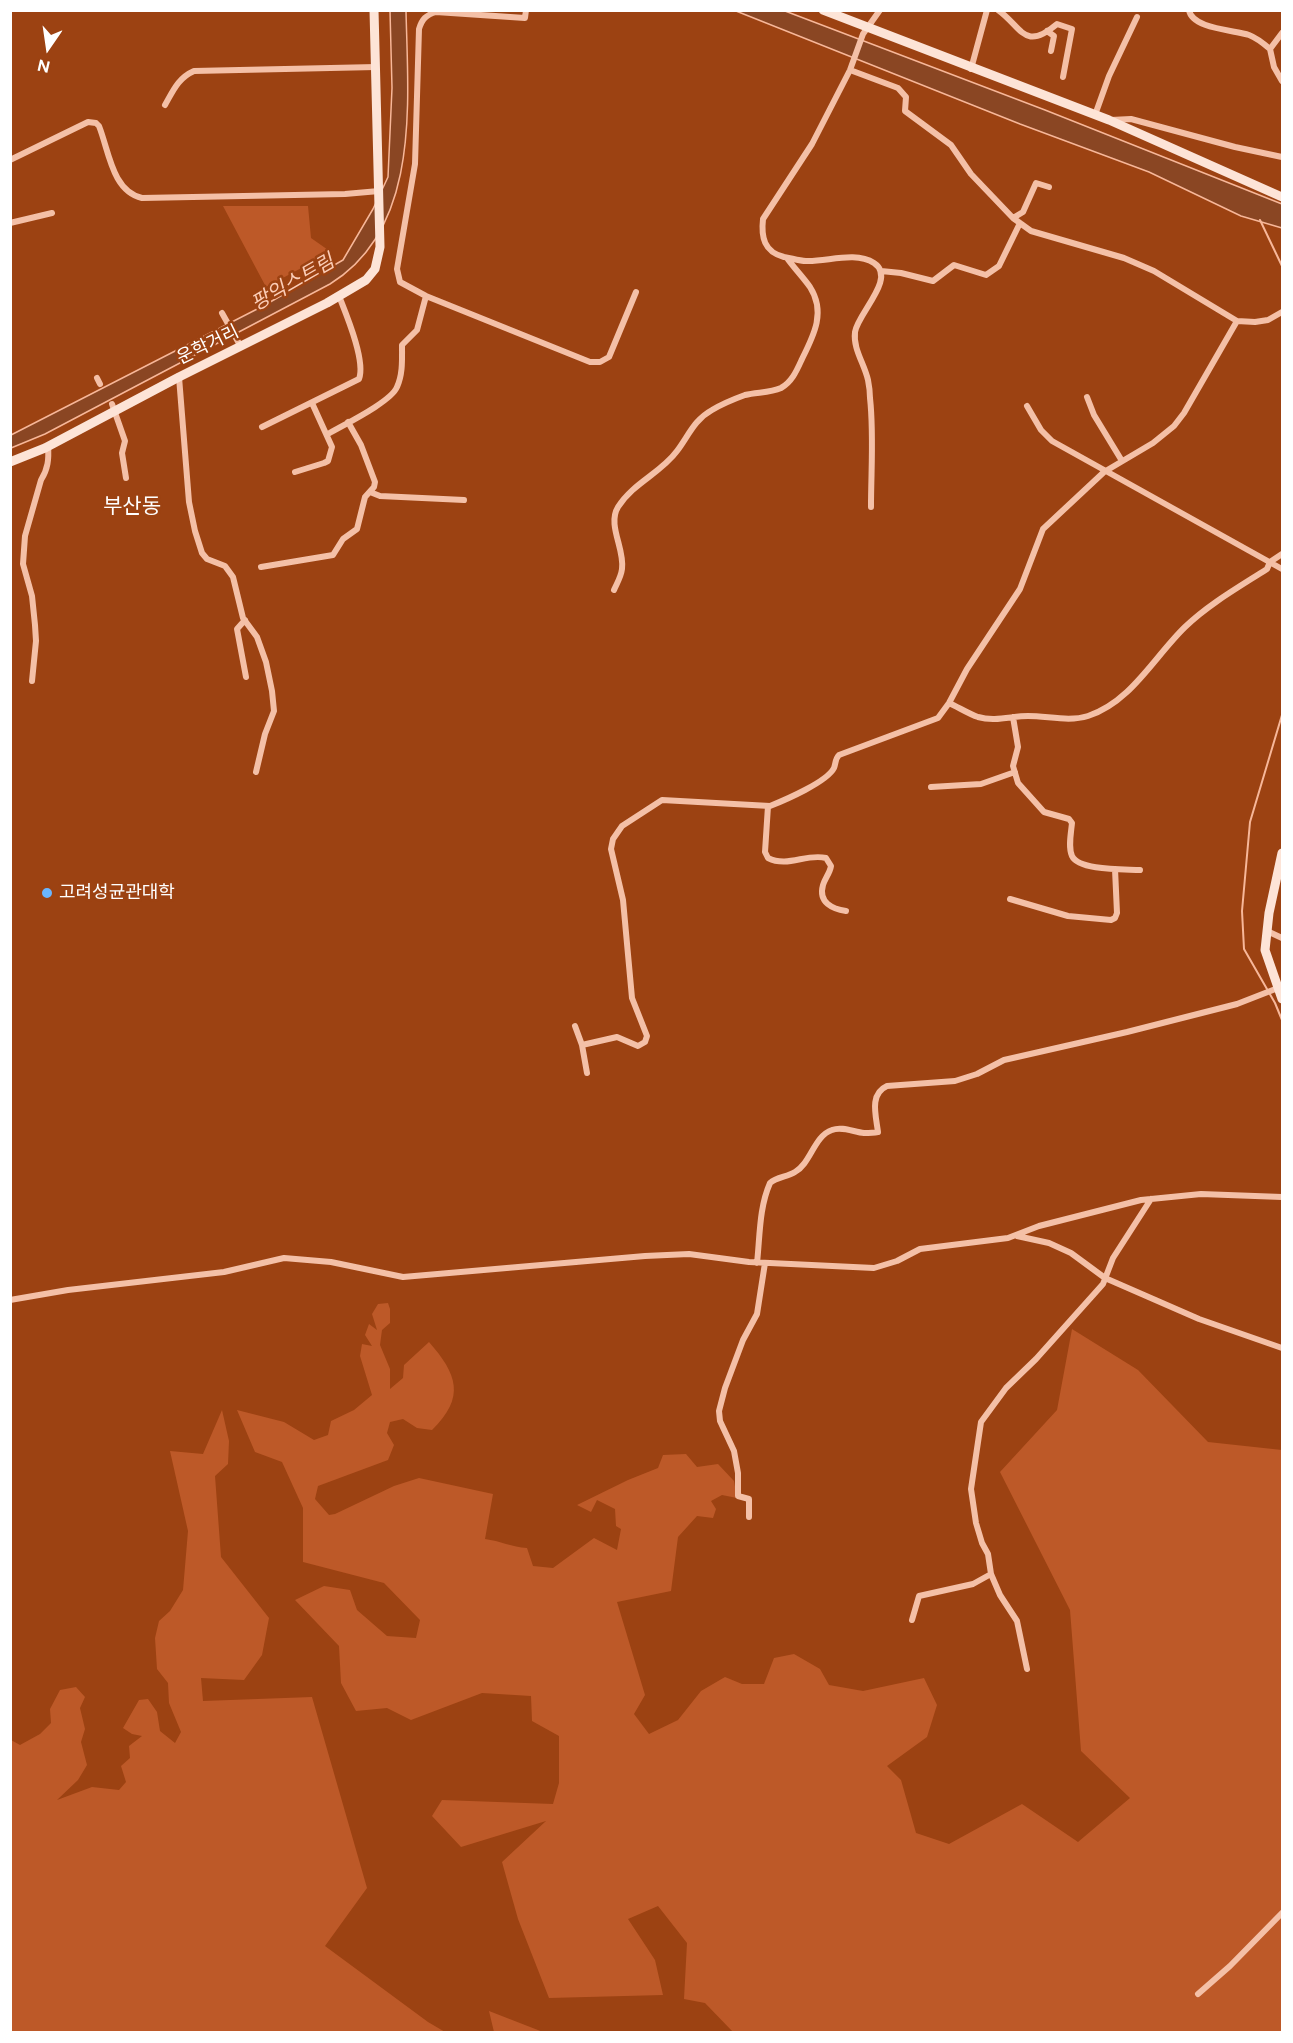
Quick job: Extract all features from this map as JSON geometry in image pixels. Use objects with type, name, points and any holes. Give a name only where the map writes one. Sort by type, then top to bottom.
[{"type":"main road","name":"운학거리","points":[[10,462],[48,446],[113,408],[180,377],[239,343],[339,296],[366,280],[375,269],[380,246],[380,232],[374,10]]},
{"type":"main road","points":[[823,10],[865,31],[1108,120],[1282,197]]},
{"type":"main road","points":[[1282,854],[1265,950],[1276,989],[1282,999]]},
{"type":"street","points":[[526,10],[525,18],[436,12],[429,14],[422,21],[419,29],[415,164],[397,269],[400,282],[426,296],[590,362],[600,362],[609,357],[636,292]]},
{"type":"street","points":[[871,507],[871,400],[868,379],[855,343],[859,320],[879,287],[882,280],[881,271],[874,263],[859,258],[805,262],[774,255],[765,246],[762,232],[763,219],[812,144],[850,68],[865,31],[880,10]]},
{"type":"street","points":[[971,69],[987,10]]},
{"type":"street","points":[[998,10],[1007,16],[1026,37],[1047,31],[1057,24],[1072,28],[1063,77]]},
{"type":"street","points":[[1189,10],[1190,15],[1197,22],[1259,40],[1270,49],[1274,67],[1282,81]]},
{"type":"street","points":[[1095,115],[1109,76],[1137,16]]},
{"type":"street","points":[[1047,31],[1054,36],[1051,51]]},
{"type":"street","points":[[1270,49],[1282,33]]},
{"type":"street","points":[[165,105],[179,80],[194,71],[376,67]]},
{"type":"street","points":[[850,68],[898,88],[906,97],[905,111],[951,145],[971,174],[1013,218],[1031,231],[1124,258],[1154,271],[1237,321],[1268,320],[1282,312]]},
{"type":"street","points":[[1108,120],[1131,119],[1282,157]]},
{"type":"street","points":[[10,160],[92,122],[99,126],[120,184],[128,192],[142,198],[379,193]]},
{"type":"street","points":[[1013,218],[1023,212],[1036,183],[1049,187]]},
{"type":"street","points":[[10,223],[52,213]]},
{"type":"street","points":[[881,271],[901,273],[933,281],[954,265],[986,275],[999,266],[1020,223]]},
{"type":"street","points":[[614,590],[623,567],[617,539],[615,518],[617,508],[633,489],[677,452],[689,430],[699,418],[713,409],[746,395],[783,387],[789,382],[800,364],[815,335],[818,319],[816,300],[809,286],[787,258]]},
{"type":"street","points":[[262,427],[312,403],[361,375],[362,368],[351,328],[339,296]]},
{"type":"street","points":[[328,435],[388,399],[396,390],[401,375],[402,345],[417,330],[426,296]]},
{"type":"street","points":[[223,316],[239,343]]},
{"type":"street","points":[[582,1045],[617,1037],[638,1046],[645,1042],[647,1036],[632,998],[623,900],[611,849],[613,839],[622,826],[662,800],[768,806],[786,800],[825,777],[834,768],[839,754],[938,718],[949,703],[967,669],[1020,589],[1042,529],[1104,472],[1153,443],[1174,426],[1184,413],[1237,321]]},
{"type":"street","points":[[180,377],[189,502],[195,531],[202,553],[207,559],[225,566],[233,577],[245,620],[257,637],[266,662],[272,691],[274,711],[265,734],[256,772]]},
{"type":"street","points":[[1087,397],[1094,415],[1122,461]]},
{"type":"street","points":[[295,472],[328,461],[332,447],[312,403]]},
{"type":"street","points":[[1027,406],[1041,430],[1052,441],[1104,472],[1282,569]]},
{"type":"street","points":[[113,408],[125,441],[122,453],[126,478]]},
{"type":"street","points":[[261,567],[333,555],[343,539],[357,529],[365,497],[375,482],[361,445],[348,422]]},
{"type":"street","points":[[32,681],[36,641],[32,596],[23,564],[23,549],[41,480],[49,459],[48,446]]},
{"type":"street","points":[[370,492],[380,496],[464,500]]},
{"type":"street","points":[[949,703],[978,717],[995,719],[1027,716],[1074,719],[1088,716],[1125,694],[1185,627],[1217,601],[1267,569],[1270,562],[1282,554]]},
{"type":"street","points":[[245,620],[237,629],[246,677]]},
{"type":"street","points":[[1013,717],[1017,747],[1013,766],[1018,783],[1044,812],[1069,819],[1072,823],[1070,847],[1076,861],[1087,866],[1140,870]]},
{"type":"street","points":[[931,787],[981,784],[1015,772]]},
{"type":"street","points":[[768,806],[765,852],[768,858],[787,863],[808,858],[826,858],[831,866],[822,889],[826,902],[832,909],[846,911]]},
{"type":"street","points":[[1010,899],[1068,916],[1111,920],[1117,913],[1115,869]]},
{"type":"street","points":[[1267,931],[1282,938]]},
{"type":"street","points":[[757,1263],[759,1226],[770,1183],[801,1167],[815,1145],[832,1130],[878,1132],[875,1098],[880,1089],[887,1086],[955,1081],[977,1074],[1004,1060],[1129,1032],[1237,1004],[1276,989]]},
{"type":"street","points":[[575,1026],[582,1045],[587,1073]]},
{"type":"street","points":[[10,1300],[79,1288],[224,1272],[284,1258],[331,1262],[404,1277],[689,1254],[757,1263],[874,1268],[897,1261],[920,1249],[1008,1238],[1039,1226],[1150,1199],[1201,1194],[1282,1197]]},
{"type":"street","points":[[1027,1669],[1017,1621],[1000,1595],[991,1574],[988,1554],[976,1523],[971,1489],[981,1422],[1006,1388],[1036,1359],[1103,1284],[1113,1258],[1150,1199]]},
{"type":"street","points":[[1014,1236],[1049,1243],[1071,1253],[1105,1278],[1199,1319],[1282,1348]]},
{"type":"street","points":[[749,1517],[749,1499],[738,1496],[738,1473],[734,1451],[720,1421],[720,1411],[725,1388],[757,1314],[765,1263]]},
{"type":"street","points":[[912,1620],[919,1596],[973,1584],[991,1574]]},
{"type":"street","points":[[1198,1994],[1230,1966],[1282,1913]]},
{"type":"shaded area","points":[[390,11],[406,11],[408,84],[403,161],[395,197],[381,231],[359,260],[330,284],[45,434],[11,448],[11,435],[265,305],[343,260],[373,209],[388,177],[392,88]]},
{"type":"shaded area","points":[[736,11],[785,11],[1045,110],[1282,204],[1282,228],[1241,216],[1149,172],[1020,124]]},
{"type":"shaded area","points":[[223,206],[308,206],[311,238],[331,252],[266,287]]},
{"type":"shaded area","points":[[388,1303],[390,1323],[382,1330],[380,1345],[390,1369],[390,1389],[403,1378],[404,1365],[429,1342],[451,1375],[454,1386],[450,1407],[432,1430],[417,1428],[403,1419],[390,1422],[387,1433],[394,1445],[388,1460],[318,1486],[315,1499],[329,1515],[394,1486],[419,1478],[493,1494],[485,1539],[527,1548],[533,1566],[553,1568],[594,1538],[617,1550],[621,1529],[616,1526],[615,1509],[597,1500],[591,1512],[577,1505],[658,1468],[663,1455],[686,1454],[697,1467],[718,1464],[734,1481],[737,1498],[722,1495],[711,1501],[716,1509],[713,1518],[697,1516],[678,1537],[671,1591],[617,1602],[645,1695],[634,1714],[649,1734],[678,1720],[701,1691],[725,1677],[742,1684],[764,1684],[774,1658],[794,1654],[820,1669],[829,1685],[863,1691],[924,1678],[937,1705],[927,1737],[887,1766],[901,1780],[916,1833],[949,1844],[1022,1804],[1078,1842],[1130,1798],[1081,1751],[1070,1610],[1000,1472],[1057,1410],[1072,1329],[1138,1370],[1208,1442],[1282,1450],[1282,2032],[733,2032],[705,2003],[684,1999],[687,1943],[658,1906],[628,1919],[655,1960],[663,1995],[549,1998],[518,1919],[502,1862],[546,1821],[461,1847],[432,1816],[442,1800],[553,1804],[559,1783],[559,1736],[532,1721],[531,1696],[482,1693],[411,1720],[387,1708],[356,1711],[341,1683],[339,1646],[295,1600],[324,1586],[350,1590],[357,1610],[387,1636],[416,1638],[420,1620],[384,1583],[303,1562],[303,1508],[282,1462],[255,1452],[237,1410],[284,1422],[314,1440],[328,1435],[331,1421],[354,1410],[372,1395],[360,1356],[362,1344],[372,1346],[365,1335],[369,1324],[377,1330],[372,1314],[378,1304]]},
{"type":"shaded area","points":[[222,1410],[229,1441],[228,1464],[215,1476],[221,1557],[269,1618],[262,1655],[244,1680],[201,1678],[203,1701],[312,1697],[367,1888],[325,1946],[445,2032],[11,2032],[11,1740],[20,1745],[40,1734],[51,1723],[50,1709],[60,1690],[76,1687],[85,1697],[80,1708],[85,1729],[81,1742],[87,1765],[78,1780],[57,1800],[92,1787],[119,1790],[126,1782],[121,1766],[130,1758],[129,1746],[142,1736],[132,1734],[123,1728],[139,1700],[148,1699],[157,1712],[160,1731],[175,1743],[181,1732],[169,1703],[168,1683],[157,1669],[155,1638],[159,1621],[170,1611],[183,1590],[188,1531],[170,1451],[203,1454]]},
{"type":"shaded area","points":[[489,2011],[543,2032],[494,2032]]},
{"type":"waterway","points":[[1260,220],[1282,266]]},
{"type":"waterway","points":[[1282,715],[1250,822],[1242,911],[1244,949],[1275,1003],[1282,1020]]},
{"type":"place","name":"고려성균관대학","points":[[47,893]]},
{"type":"district","name":"부산동","points":[[132,507]]},
{"type":"water label","name":"팡익스트림","points":[[293,283]]}]
